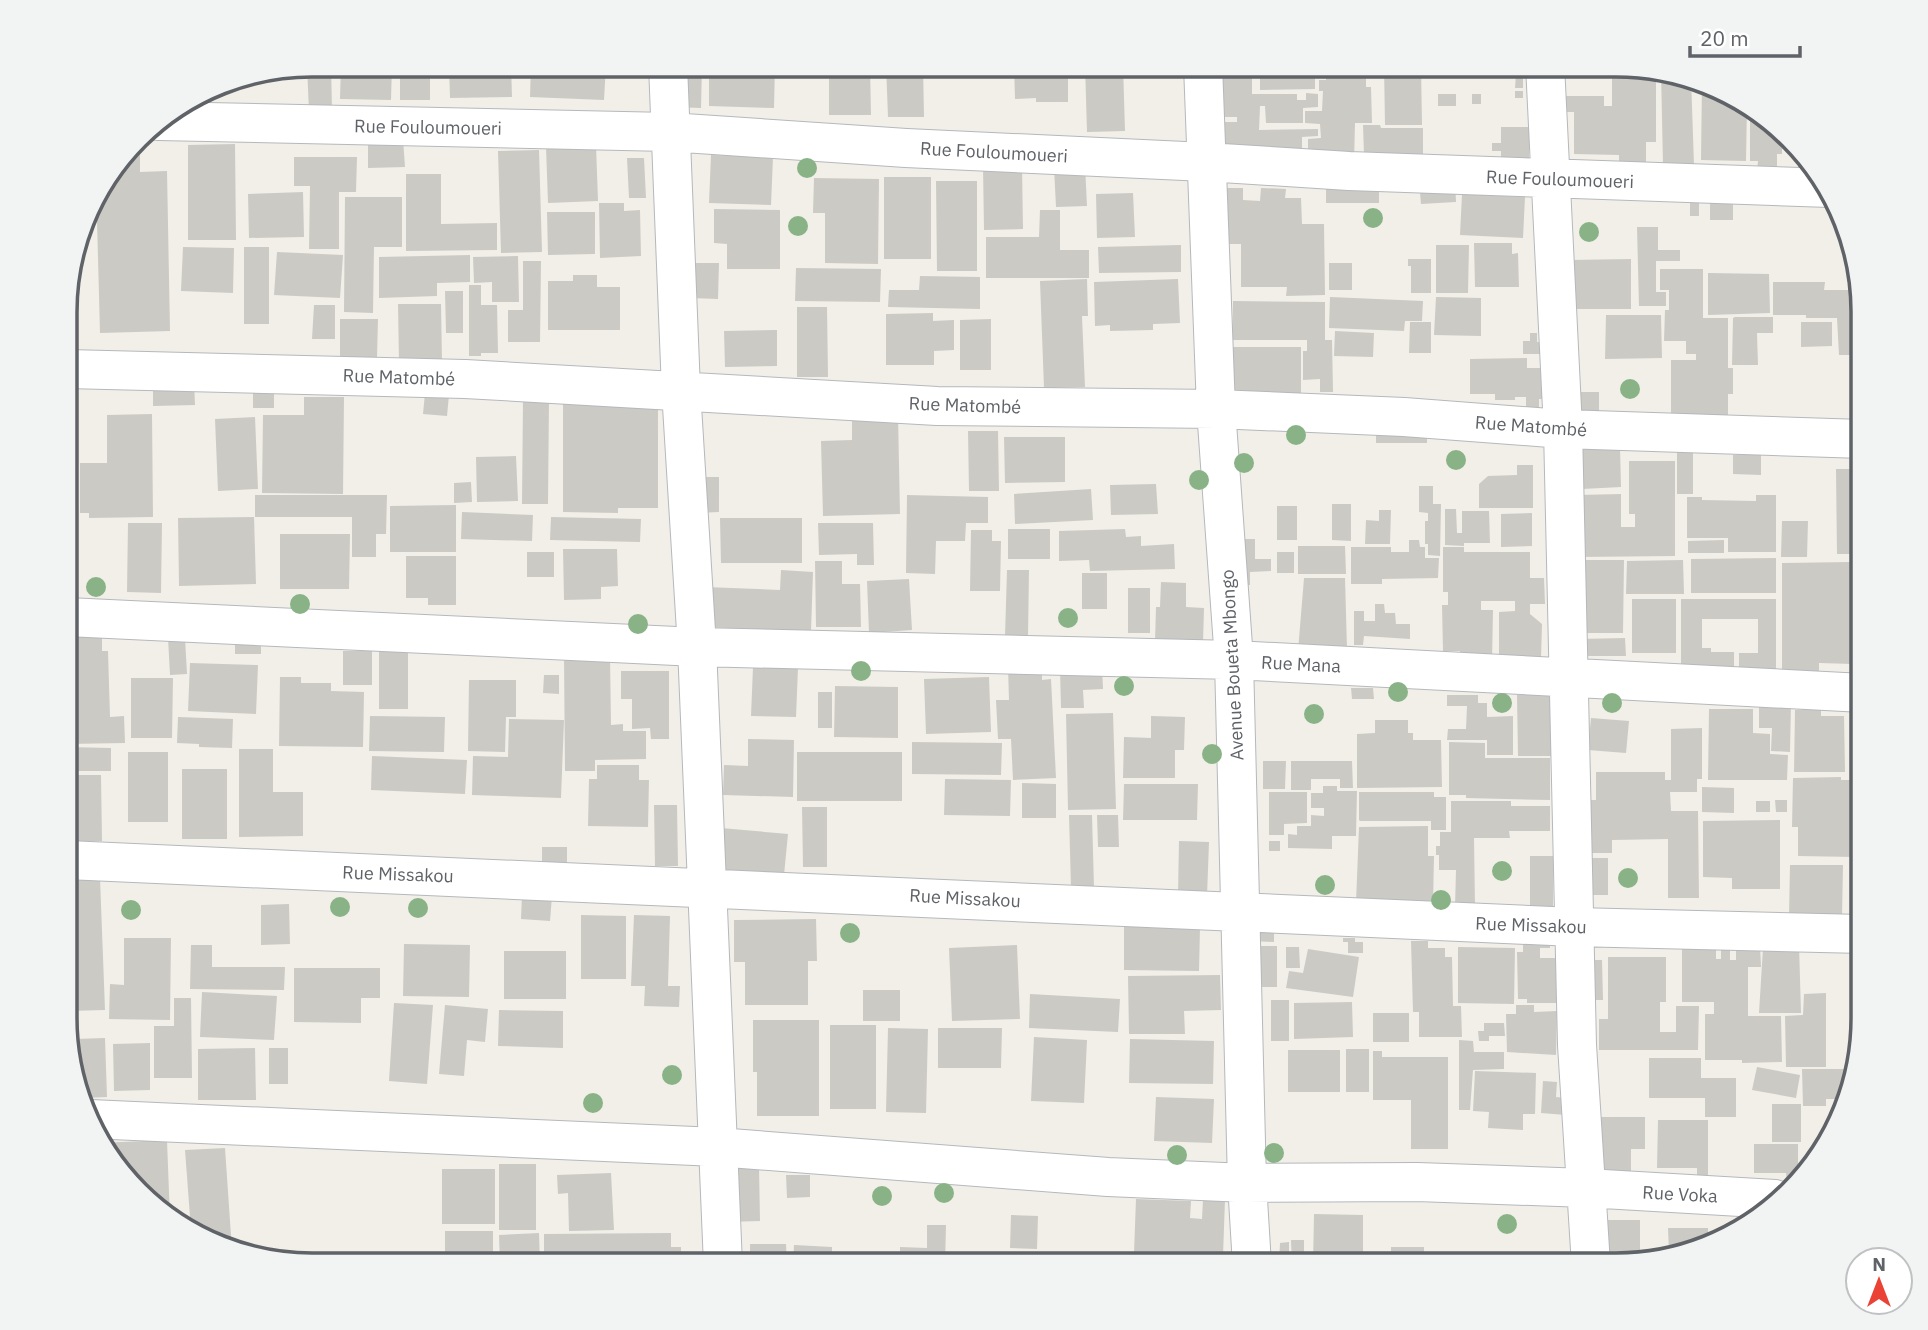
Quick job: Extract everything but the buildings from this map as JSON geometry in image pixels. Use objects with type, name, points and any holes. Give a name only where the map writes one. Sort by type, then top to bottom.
[{"type":"street","points":[[668,77],[681,390],[697,647],[722,1252]]},
{"type":"street","name":"Avenue Boueta Mbongo","points":[[1203,78],[1216,410],[1234,660],[1247,1183],[1251,1253]]},
{"type":"street","points":[[1546,78],[1563,429],[1577,1045],[1590,1253]]},
{"type":"street","name":"Rue Fouloumoueri","points":[[176,121],[669,132],[906,148],[1349,171],[1814,187]]},
{"type":"street","name":"Rue Matombé","points":[[77,369],[465,379],[937,406],[1216,410],[1404,417],[1563,429],[1850,439]]},
{"type":"street","name":"Rue Mana","points":[[77,617],[697,647],[1234,660],[1850,692]]},
{"type":"street","name":"Rue Missakou","points":[[78,860],[1574,927],[1850,934]]},
{"type":"street","name":"Rue Voka","points":[[100,1119],[717,1147],[1108,1177],[1247,1183],[1418,1182],[1766,1199]]}]
